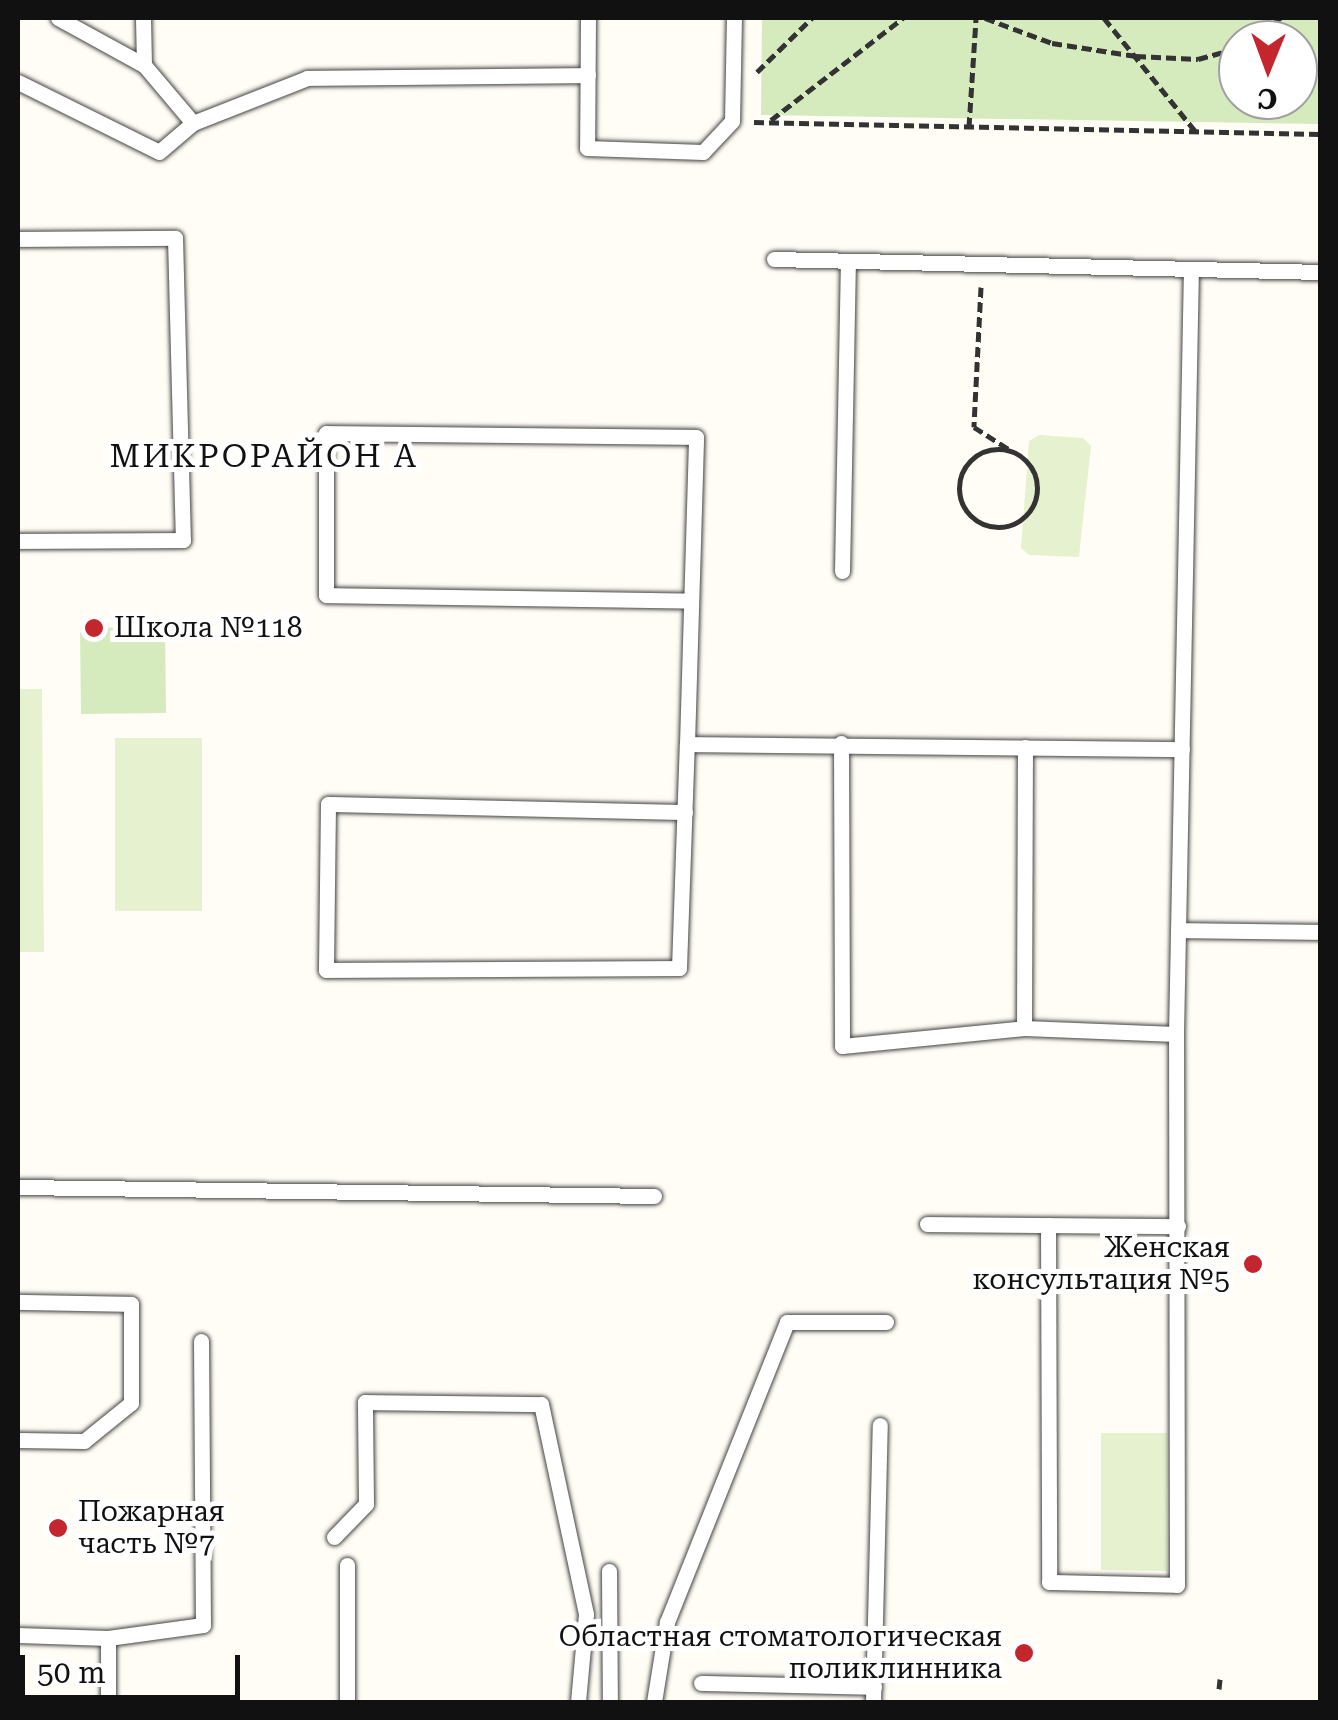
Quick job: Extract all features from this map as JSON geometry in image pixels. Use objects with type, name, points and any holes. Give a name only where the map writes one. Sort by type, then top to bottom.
[{"type":"lane","points":[[58,18],[144,65],[193,123]]},
{"type":"lane","points":[[143,18],[144,65]]},
{"type":"lane","points":[[588,18],[588,148],[703,152],[732,121],[734,18]]},
{"type":"lane","points":[[18,82],[158,152],[193,123],[307,78],[588,75]]},
{"type":"lane","points":[[18,239],[175,238],[183,540],[18,541]]},
{"type":"lane","points":[[774,259],[1320,272]]},
{"type":"lane","points":[[842,571],[848,261]]},
{"type":"lane","points":[[1048,1225],[1050,1582],[1177,1586],[1176,1034],[1191,270]]},
{"type":"lane","points":[[685,812],[328,804],[326,970],[680,968],[685,812],[696,437],[326,433],[326,595],[691,601]]},
{"type":"lane","points":[[841,743],[842,1046],[1024,1028],[1176,1034]]},
{"type":"lane","points":[[687,744],[1182,749]]},
{"type":"lane","points":[[1024,1028],[1026,746]]},
{"type":"lane","points":[[1178,930],[1320,932]]},
{"type":"lane","points":[[18,1187],[654,1196]]},
{"type":"lane","points":[[928,1224],[1178,1226]]},
{"type":"lane","points":[[18,1302],[131,1304],[131,1404],[84,1441],[18,1440]]},
{"type":"lane","points":[[654,1702],[667,1622],[787,1322],[886,1322]]},
{"type":"lane","points":[[18,1635],[108,1638],[202,1625],[201,1341]]},
{"type":"lane","points":[[334,1537],[366,1504],[365,1402],[541,1404],[586,1614],[578,1702]]},
{"type":"lane","points":[[701,1683],[874,1695],[880,1426]]},
{"type":"lane","points":[[347,1565],[347,1702]]},
{"type":"lane","points":[[609,1571],[610,1702]]},
{"type":"lane","points":[[108,1638],[108,1702]]},
{"type":"path","points":[[733,94],[812,18]]},
{"type":"path","points":[[768,122],[903,18]]},
{"type":"path","points":[[969,127],[976,18]]},
{"type":"path","points":[[985,18],[1052,42],[1136,56],[1198,59],[1218,54]]},
{"type":"path","points":[[1104,18],[1196,132]]},
{"type":"path","points":[[732,121],[1320,134]]},
{"type":"path","points":[[982,264],[974,427],[1013,452],[1037,480],[1034,506],[1004,528],[978,522],[960,503],[959,476],[987,450],[1013,452]]},
{"type":"path","points":[[1219,1690],[1220,1679]]},
{"type":"green space","points":[[762,18],[1320,18],[1320,124],[761,115]]},
{"type":"green space","points":[[1039,435],[1083,438],[1091,446],[1079,557],[1029,555],[1021,548],[1029,441]]},
{"type":"green space","points":[[165,627],[166,713],[81,714],[80,628]]},
{"type":"green space","points":[[18,689],[42,689],[44,952],[18,952]]},
{"type":"green space","points":[[115,738],[202,738],[202,911],[115,911]]},
{"type":"green space","points":[[1101,1433],[1167,1433],[1167,1571],[1101,1570]]},
{"type":"place","name":"Школа №118","points":[[94,628]]},
{"type":"place","name":"Женская консультация №5","points":[[1253,1264]]},
{"type":"place","name":"Пожарная часть №7","points":[[58,1528]]},
{"type":"place","name":"Областная стоматологическая поликлинника","points":[[1024,1653]]},
{"type":"district","name":"МИКРОРАЙОН А","points":[[264,456]]}]
